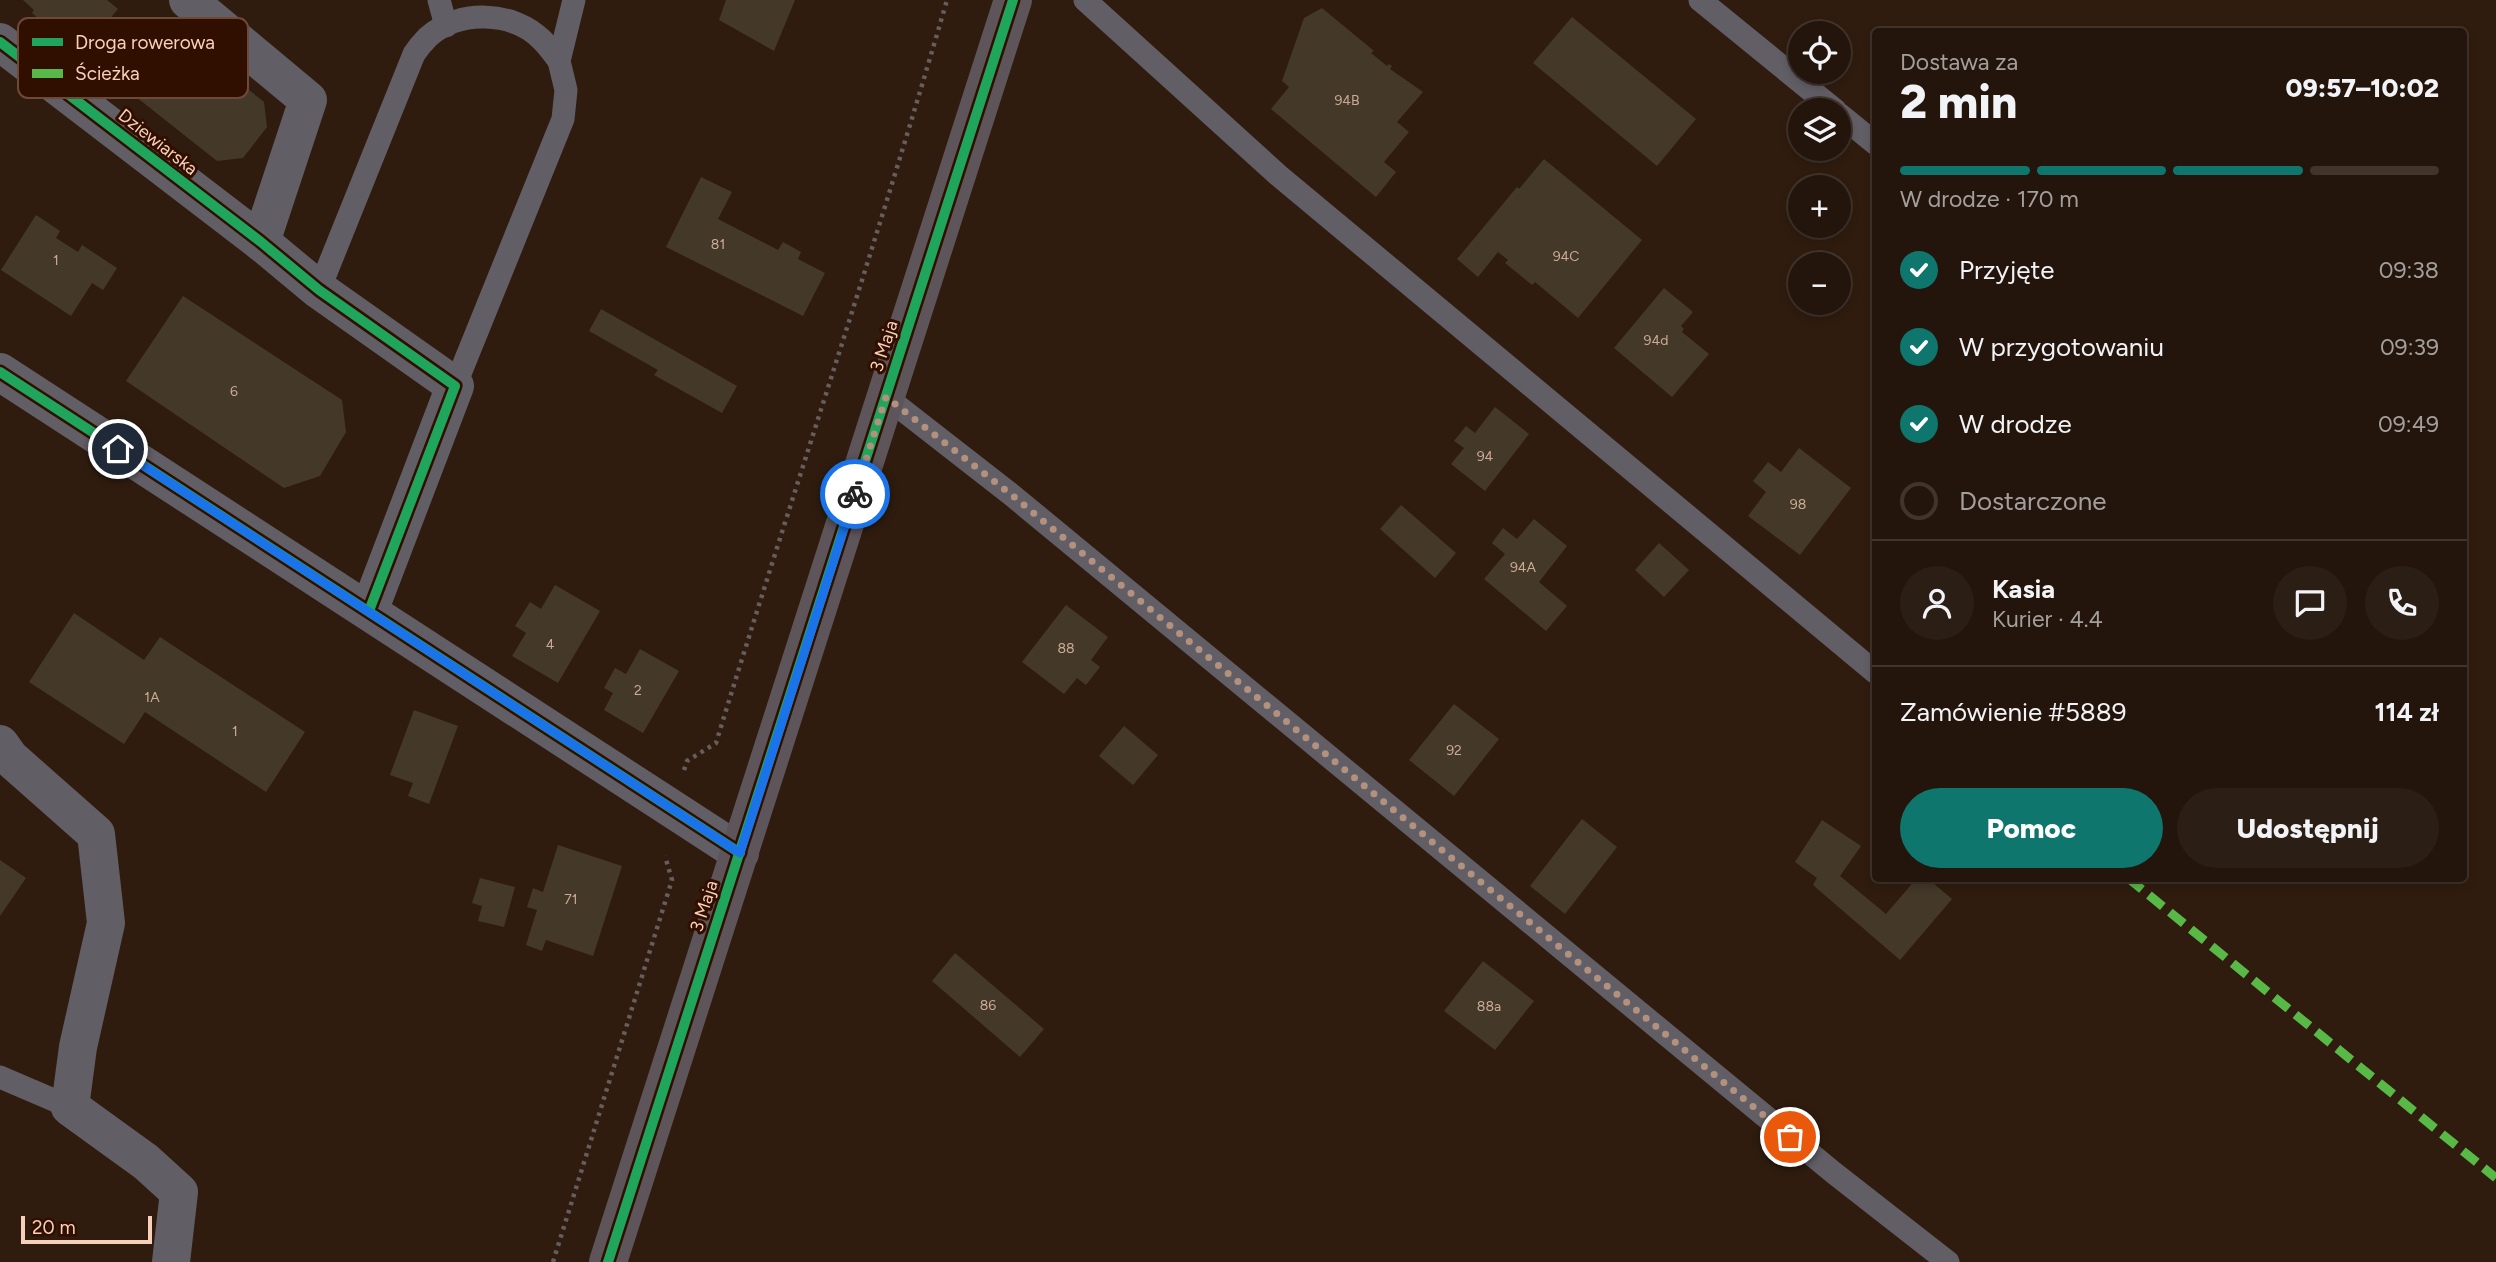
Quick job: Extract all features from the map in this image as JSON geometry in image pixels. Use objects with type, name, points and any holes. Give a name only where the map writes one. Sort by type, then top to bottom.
[{"type":"street","points":[[188,0],[210,18]]},
{"type":"street","name":"3 Maja","points":[[608,1262],[1013,0]]},
{"type":"street","name":"Dziewiarska","points":[[0,42],[18,56]]},
{"type":"street","points":[[248,50],[308,100],[261,242]]},
{"type":"street","name":"Dziewiarska","points":[[72,98],[261,242],[319,290],[455,386]]},
{"type":"street","points":[[0,372],[740,853]]},
{"type":"street","points":[[369,611],[455,386]]},
{"type":"street","points":[[0,744],[10,758],[96,834],[106,923],[78,1047],[70,1107],[146,1162],[180,1192],[171,1262]]},
{"type":"lane","points":[[439,0],[446,26]]},
{"type":"lane","points":[[559,61],[574,0]]},
{"type":"lane","points":[[1085,0],[1278,175],[1872,670]]},
{"type":"lane","points":[[1700,0],[1820,98]]},
{"type":"lane","points":[[319,290],[414,54],[429,36],[446,26],[467,19],[491,17],[519,23],[542,39],[559,61],[566,90],[563,118],[455,386]]},
{"type":"lane","points":[[1851,124],[1872,141]]},
{"type":"lane","points":[[886,397],[1013,496],[1834,1173],[1948,1262]]},
{"type":"lane","points":[[0,1077],[70,1107]]},
{"type":"path","points":[[553,1262],[672,880],[663,850],[687,761],[716,743],[947,0]]},
{"type":"building","points":[[23,0],[107,0],[118,9],[110,18],[38,18],[32,13],[34,10]]},
{"type":"building","points":[[726,0],[795,0],[774,51],[719,20]]},
{"type":"building","points":[[1322,8],[1374,51],[1371,53],[1387,66],[1392,66],[1390,69],[1423,92],[1397,122],[1409,132],[1384,162],[1396,172],[1376,197],[1271,109],[1289,87],[1282,81],[1304,18]]},
{"type":"building","points":[[1572,17],[1696,119],[1657,166],[1533,63]]},
{"type":"building","points":[[248,89],[264,102],[267,127],[243,158],[217,161],[137,98],[248,98]]},
{"type":"building","points":[[1544,159],[1642,240],[1578,318],[1535,282],[1532,285],[1505,263],[1508,260],[1498,252],[1478,277],[1457,259]]},
{"type":"building","points":[[701,177],[732,192],[718,219],[778,250],[783,242],[801,252],[798,259],[825,273],[803,316],[666,247]]},
{"type":"building","points":[[36,215],[60,231],[56,238],[78,252],[82,245],[117,268],[103,290],[92,283],[71,316],[1,270]]},
{"type":"building","points":[[1664,288],[1693,312],[1681,326],[1684,329],[1682,332],[1709,354],[1672,397],[1614,348]]},
{"type":"building","points":[[183,296],[342,400],[346,432],[320,476],[284,488],[126,381]]},
{"type":"building","points":[[601,309],[737,386],[722,413],[654,375],[658,370],[589,331]]},
{"type":"building","points":[[1495,407],[1529,434],[1485,491],[1451,464],[1464,448],[1454,441],[1466,426],[1475,433]]},
{"type":"building","points":[[1799,448],[1851,488],[1800,555],[1748,516],[1766,492],[1753,481],[1768,462],[1781,472]]},
{"type":"building","points":[[1401,505],[1456,553],[1435,578],[1380,529]]},
{"type":"building","points":[[1534,519],[1567,546],[1539,582],[1567,606],[1546,631],[1484,579],[1505,554],[1492,543],[1503,528],[1517,539]]},
{"type":"building","points":[[1659,543],[1689,570],[1664,597],[1635,570]]},
{"type":"building","points":[[555,585],[600,611],[558,683],[512,656],[526,633],[515,626],[530,602],[541,609]]},
{"type":"building","points":[[1066,605],[1108,637],[1091,660],[1100,667],[1086,685],[1077,678],[1064,694],[1022,662]]},
{"type":"building","points":[[74,613],[144,660],[160,637],[305,732],[266,792],[145,712],[124,744],[29,682]]},
{"type":"building","points":[[640,649],[679,671],[643,733],[604,710],[613,693],[604,688],[615,668],[626,674]]},
{"type":"building","points":[[1454,704],[1499,739],[1454,796],[1409,760]]},
{"type":"building","points":[[414,710],[458,726],[429,804],[408,796],[413,783],[390,775]]},
{"type":"building","points":[[1124,726],[1158,755],[1133,785],[1099,756]]},
{"type":"building","points":[[1582,819],[1617,847],[1565,914],[1530,886]]},
{"type":"building","points":[[1822,820],[1861,846],[1840,876],[1886,914],[1914,882],[1932,882],[1952,899],[1900,960],[1813,885],[1817,878],[1795,862]]},
{"type":"building","points":[[558,845],[622,866],[593,956],[546,940],[542,951],[526,945],[537,910],[527,907],[533,888],[543,892]]},
{"type":"building","points":[[0,860],[26,878],[0,916]]},
{"type":"building","points":[[480,878],[515,887],[504,927],[478,921],[482,906],[472,903]]},
{"type":"building","points":[[955,953],[1044,1029],[1020,1057],[932,981]]},
{"type":"building","points":[[1483,961],[1534,1001],[1495,1050],[1444,1011]]},
{"type":"marked path","points":[[2133,882],[2496,1178]]},
{"type":"cycle path","points":[[608,1262],[1013,0]]},
{"type":"cycle path","points":[[0,42],[18,56]]},
{"type":"cycle path","points":[[73,98],[261,242],[319,290],[455,386],[369,611]]},
{"type":"cycle path","points":[[0,372],[740,853]]},
{"type":"way so far","points":[[855,494],[886,397],[1013,496],[1790,1137]]},
{"type":"route","points":[[118,449],[740,853],[855,494]]}]
